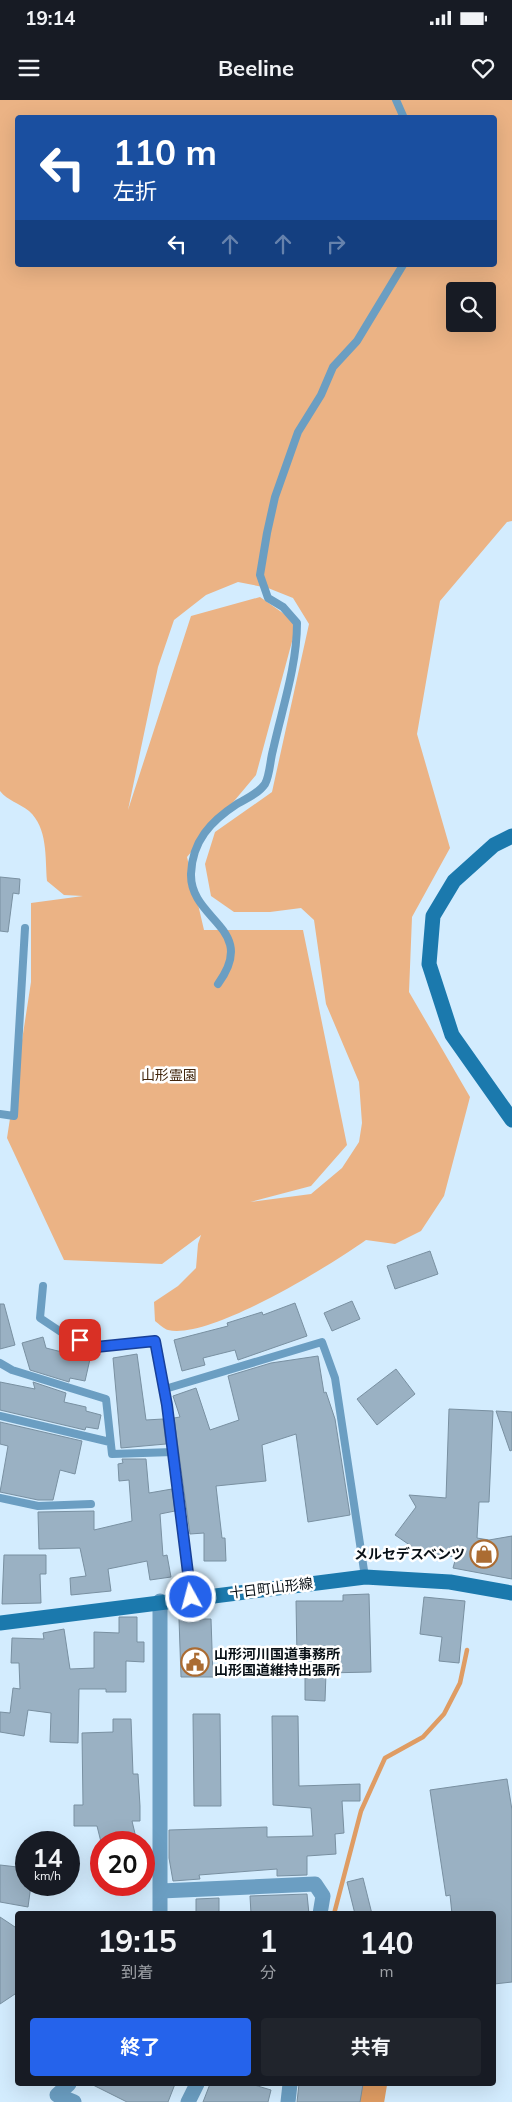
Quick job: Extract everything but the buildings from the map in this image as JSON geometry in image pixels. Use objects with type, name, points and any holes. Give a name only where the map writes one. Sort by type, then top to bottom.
[{"type":"main road","points":[[512,836],[494,845],[454,881],[434,916],[429,964],[452,1035],[512,1120]]},
{"type":"main road","name":"十日町山形線","points":[[0,1622],[365,1577],[450,1582],[512,1593]]},
{"type":"street","points":[[160,1602],[160,1911]]},
{"type":"street","points":[[161,1891],[315,1884],[323,1896],[320,1911]]},
{"type":"street","points":[[67,2086],[57,2095],[74,2102]]},
{"type":"street","points":[[188,2102],[195,2086]]},
{"type":"street","points":[[288,2102],[290,2086]]},
{"type":"lane","points":[[396,100],[403,115]]},
{"type":"lane","points":[[218,984],[226,972],[230,958],[227,934],[202,907],[191,875],[194,851],[202,833],[265,783],[287,689],[297,638],[297,623],[283,607],[268,598],[260,575],[275,497],[298,432],[320,395],[333,366],[357,340],[402,267]]},
{"type":"lane","points":[[0,1114],[14,1116],[25,928]]},
{"type":"lane","points":[[43,1286],[40,1318],[64,1334],[96,1347],[155,1341],[165,1389],[191,1597]]},
{"type":"lane","points":[[165,1389],[322,1342],[335,1378],[365,1577]]},
{"type":"lane","points":[[0,1363],[12,1370],[106,1399],[112,1454],[173,1452]]},
{"type":"lane","points":[[0,1416],[110,1442]]},
{"type":"lane","points":[[0,1498],[38,1506],[91,1504]]},
{"type":"green space","name":"山形霊園","points":[[0,100],[512,100],[512,521],[507,522],[440,601],[417,734],[450,848],[412,917],[409,992],[470,1097],[444,1196],[421,1231],[395,1244],[366,1240],[326,1266],[270,1298],[212,1324],[187,1330],[168,1330],[163,1328],[155,1321],[154,1302],[178,1286],[196,1268],[198,1244],[201,1235],[162,1264],[64,1260],[7,1138],[31,982],[31,903],[83,896],[64,895],[47,881],[43,834],[40,826],[29,811],[6,797],[0,791]],"holes":[[[238,582],[268,588],[293,598],[309,624],[272,792],[215,832],[205,864],[211,896],[234,912],[270,912],[301,908],[314,920],[326,1004],[359,1082],[362,1123],[359,1142],[342,1168],[311,1194],[250,1202],[311,1186],[347,1145],[303,930],[204,930],[187,857],[256,775],[297,623],[260,597],[191,616],[128,810],[158,667],[174,620],[206,595]]]},
{"type":"waterway","points":[[335,1911],[361,1811],[385,1758],[423,1737],[444,1714],[460,1683],[467,1650]]},
{"type":"waterway","points":[[370,2102],[373,2086]]},
{"type":"place","name":"メルセデスベンツ","points":[[484,1554]]},
{"type":"place","name":"山形河川国道事務所 山形国道維持出張所","points":[[195,1662]]},
{"type":"route","points":[[80,1340],[96,1347],[155,1341],[165,1389],[191,1597]]}]
